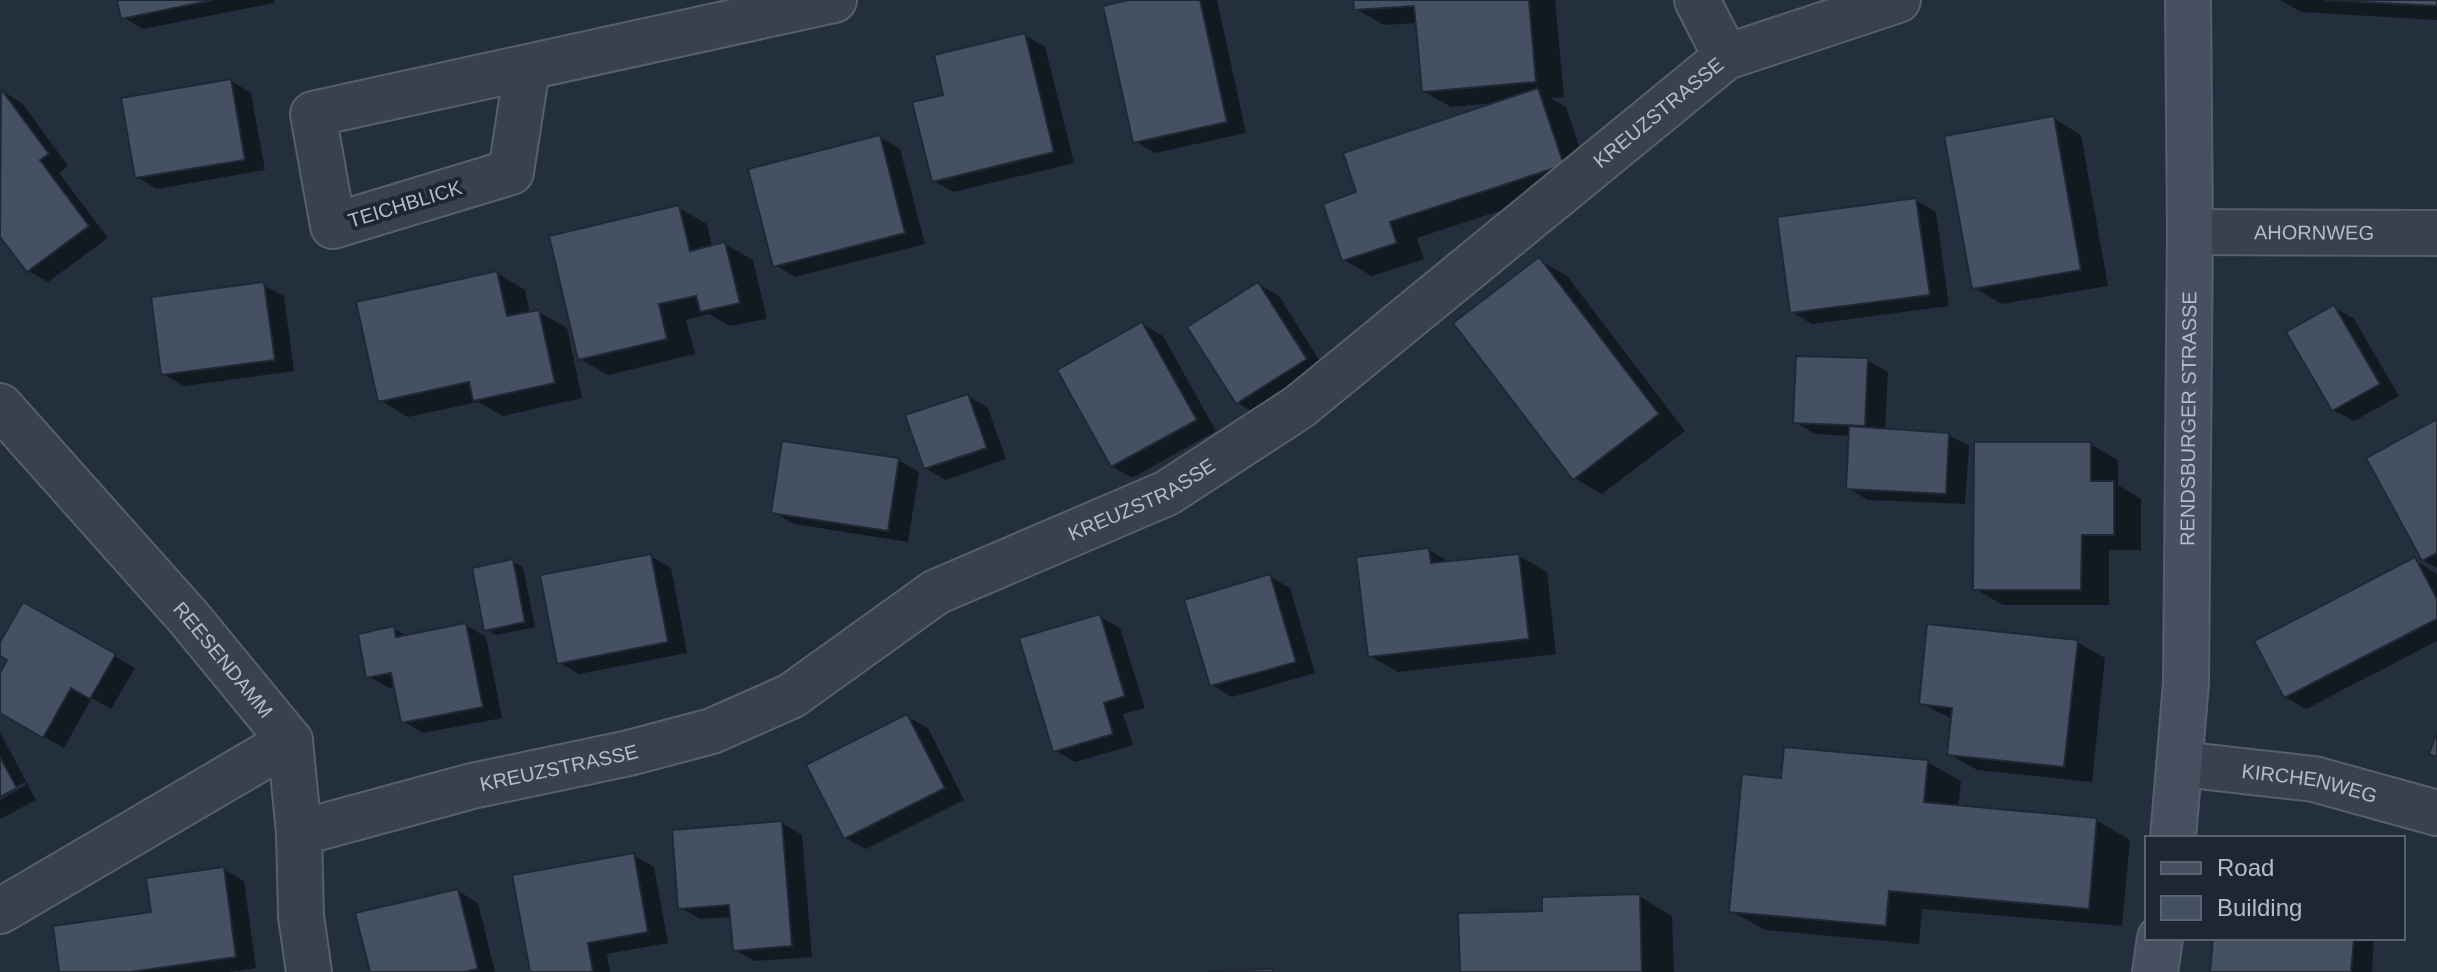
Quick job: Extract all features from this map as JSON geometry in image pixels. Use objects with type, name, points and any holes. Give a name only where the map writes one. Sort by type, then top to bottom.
[{"type":"street","name":"TEICHBLICK","points":[[527,68],[511,172],[333,226],[313,114],[834,0]]},
{"type":"street","points":[[1697,0],[1726,57]]},
{"type":"street","name":"KREUZSTRASSE","points":[[299,833],[472,786],[629,753],[712,731],[791,696],[936,592],[1167,493],[1299,407],[1726,57],[1898,0]]},
{"type":"street","name":"RENDSBURGER STRASSE","points":[[2173,836],[2186,683],[2190,232],[2188,0]]},
{"type":"street","name":"AHORNWEG","points":[[2190,232],[2437,233]]},
{"type":"street","name":"REESENDAMM","points":[[0,406],[189,618],[290,741]]},
{"type":"street","points":[[0,911],[290,741],[299,833],[301,916],[309,972]]},
{"type":"street","name":"KIRCHENWEG","points":[[2181,764],[2314,779],[2437,813]]},
{"type":"street","points":[[2155,972],[2160,940]]},
{"type":"building","points":[[117,0],[213,0],[121,19]]},
{"type":"building","points":[[1128,0],[1200,0],[1227,122],[1133,143],[1103,6]]},
{"type":"building","points":[[1353,0],[1529,0],[1536,82],[1422,92],[1414,6],[1354,10]]},
{"type":"building","points":[[2324,0],[2437,0],[2437,6]]},
{"type":"building","points":[[1025,33],[1054,152],[932,182],[912,102],[943,95],[934,55]]},
{"type":"building","points":[[231,79],[245,160],[135,178],[121,98]]},
{"type":"building","points":[[1538,88],[1564,165],[1390,222],[1397,243],[1342,261],[1323,204],[1356,192],[1343,153]]},
{"type":"building","points":[[1,89],[49,154],[40,160],[89,226],[27,272],[0,237]]},
{"type":"building","points":[[2054,116],[2081,270],[1972,289],[1944,136]]},
{"type":"building","points":[[880,135],[905,233],[773,267],[748,169]]},
{"type":"building","points":[[1916,198],[1930,295],[1790,313],[1777,217]]},
{"type":"building","points":[[679,205],[690,251],[725,242],[740,303],[700,312],[696,296],[659,304],[667,339],[578,360],[549,236]]},
{"type":"building","points":[[1539,257],[1659,414],[1573,480],[1453,323]]},
{"type":"building","points":[[497,271],[507,316],[539,310],[555,383],[473,401],[469,382],[378,402],[356,302]]},
{"type":"building","points":[[264,282],[275,360],[161,375],[151,297]]},
{"type":"building","points":[[1258,282],[1307,359],[1236,404],[1187,327]]},
{"type":"building","points":[[2334,305],[2380,384],[2332,411],[2286,332]]},
{"type":"building","points":[[1142,322],[1197,420],[1111,467],[1057,370]]},
{"type":"building","points":[[1796,356],[1868,358],[1865,426],[1793,423]]},
{"type":"building","points":[[968,394],[987,448],[924,469],[905,415]]},
{"type":"building","points":[[2437,419],[2437,553],[2422,561],[2366,458]]},
{"type":"building","points":[[1849,426],[1949,433],[1946,494],[1846,489]]},
{"type":"building","points":[[782,441],[899,458],[888,531],[771,513]]},
{"type":"building","points":[[1974,442],[2091,442],[2091,481],[2114,481],[2114,535],[2082,535],[2081,590],[1973,590]]},
{"type":"building","points":[[1429,548],[1431,563],[1519,554],[1529,639],[1368,657],[1356,557]]},
{"type":"building","points":[[651,554],[668,642],[557,664],[540,575]]},
{"type":"building","points":[[2415,557],[2437,599],[2437,619],[2284,698],[2254,641]]},
{"type":"building","points":[[513,559],[525,622],[484,631],[472,568]]},
{"type":"building","points":[[1270,574],[1296,662],[1210,686],[1184,600]]},
{"type":"building","points":[[23,602],[116,654],[90,699],[71,688],[43,738],[0,713],[0,673],[7,660],[0,656],[0,642]]},
{"type":"building","points":[[1100,614],[1125,696],[1104,703],[1113,734],[1053,752],[1019,638]]},
{"type":"building","points":[[466,623],[483,707],[401,723],[391,673],[366,678],[358,634],[394,626],[396,637]]},
{"type":"building","points":[[1927,624],[2078,640],[2064,767],[1947,755],[1952,708],[1919,704]]},
{"type":"building","points":[[907,714],[945,788],[844,839],[806,765]]},
{"type":"building","points":[[2437,732],[2437,757],[2429,754]]},
{"type":"building","points":[[1784,747],[1928,760],[1924,802],[2097,818],[2089,909],[1889,891],[1886,926],[1729,912],[1742,774],[1781,778]]},
{"type":"building","points":[[0,757],[17,788],[0,797]]},
{"type":"building","points":[[782,821],[792,946],[733,951],[729,905],[678,909],[672,830]]},
{"type":"building","points":[[634,853],[648,932],[588,943],[593,972],[530,972],[512,875]]},
{"type":"building","points":[[224,867],[236,957],[131,972],[59,972],[53,926],[151,912],[146,878]]},
{"type":"building","points":[[458,889],[478,969],[464,972],[370,972],[355,913]]},
{"type":"building","points":[[1640,894],[1642,972],[1460,972],[1458,913],[1542,911],[1542,897]]},
{"type":"building","points":[[2213,940],[2354,940],[2351,972],[2210,972]]},
{"type":"building","points":[[1273,969],[1273,972],[1208,972],[1208,971]]}]
